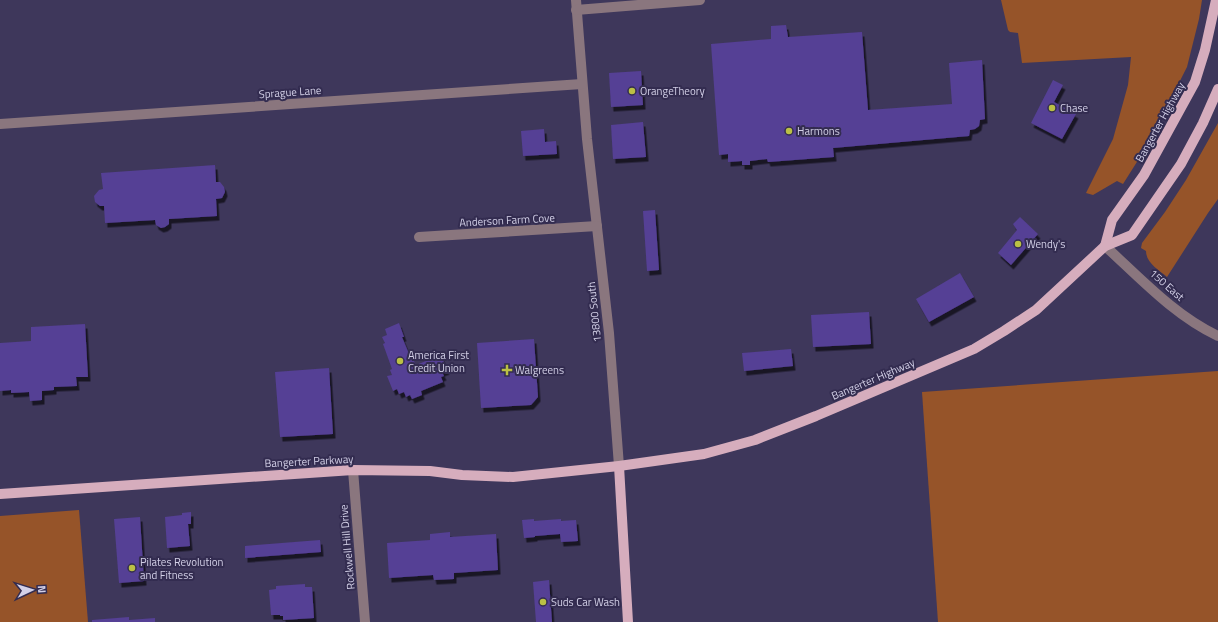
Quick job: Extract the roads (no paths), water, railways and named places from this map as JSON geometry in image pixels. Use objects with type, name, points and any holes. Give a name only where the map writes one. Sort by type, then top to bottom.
[{"type":"main road","name":"Bangerter Highway","points":[[1105,246],[1112,220],[1144,175],[1195,82],[1205,50],[1216,0]]},
{"type":"main road","name":"Bangerter Highway","points":[[619,466],[704,454],[755,440],[816,416],[974,349],[1004,331],[1036,310],[1105,246],[1132,235],[1181,164],[1203,123],[1218,89]]},
{"type":"main road","name":"Bangerter Parkway","points":[[0,494],[353,470],[430,471],[462,475],[513,477],[619,466]]},
{"type":"main road","name":"13800 South","points":[[619,466],[628,622]]},
{"type":"street","points":[[576,5],[700,0]]},
{"type":"street","name":"13800 South","points":[[576,5],[582,84],[609,333],[619,466]]},
{"type":"street","name":"Sprague Lane","points":[[0,124],[582,84]]},
{"type":"street","name":"Anderson Farm Cove","points":[[419,237],[597,226]]},
{"type":"street","name":"150 East","points":[[1105,246],[1184,316],[1202,328],[1218,336]]},
{"type":"street","name":"Rockwell Hill Drive","points":[[353,470],[365,622]]},
{"type":"place","name":"OrangeTheory","points":[[632,91]]},
{"type":"place","name":"Chase","points":[[1052,108]]},
{"type":"place","name":"Harmons","points":[[789,131]]},
{"type":"place","name":"Wendy's","points":[[1018,244]]},
{"type":"place","name":"America First Credit Union","points":[[400,361]]},
{"type":"place","name":"Walgreens","points":[[507,370]]},
{"type":"place","name":"Pilates Revolution and Fitness","points":[[132,568]]},
{"type":"place","name":"Suds Car Wash","points":[[543,602]]}]
